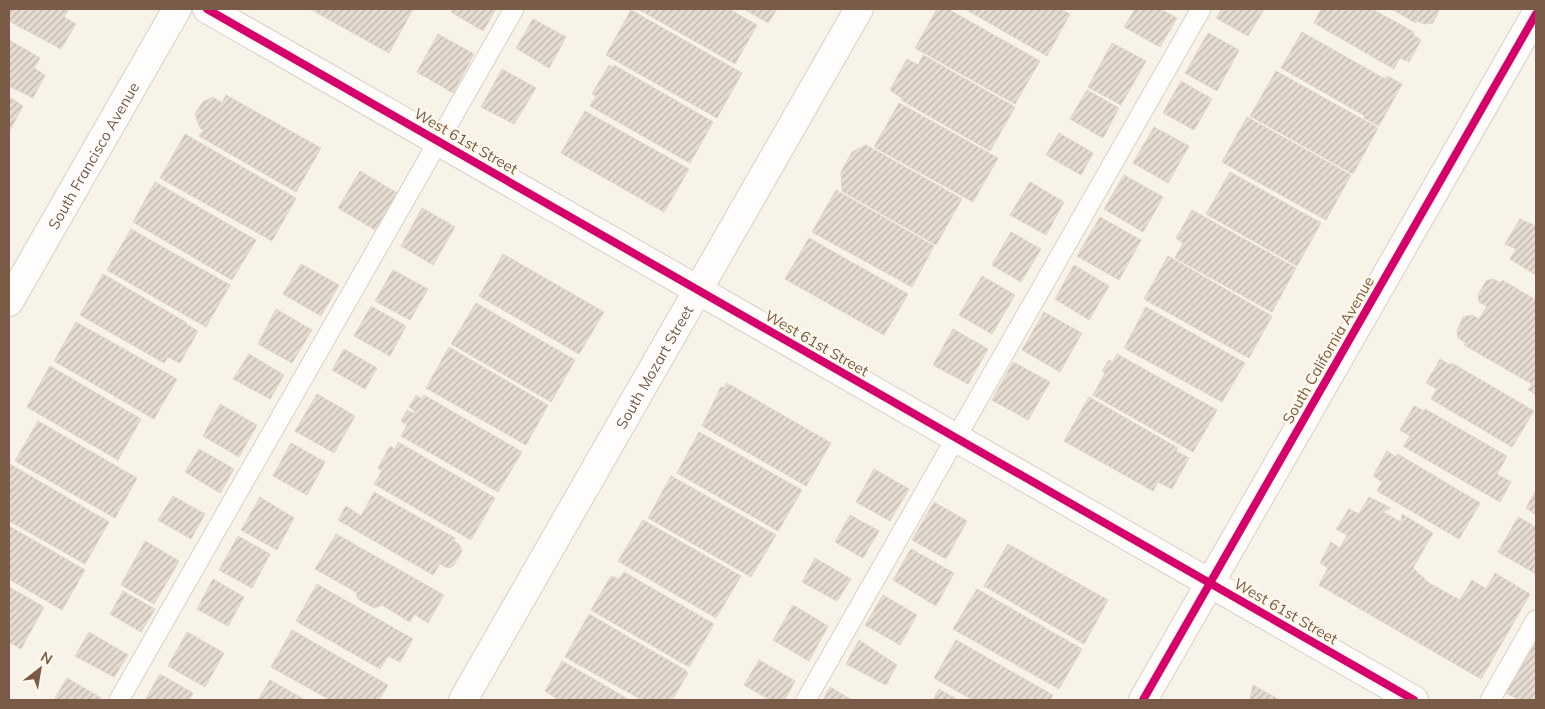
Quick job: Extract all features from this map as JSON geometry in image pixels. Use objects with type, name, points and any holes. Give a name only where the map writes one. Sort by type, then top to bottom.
[{"type":"street","name":"South Francisco Avenue","points":[[9,302],[177,9]]},
{"type":"street","name":"West 61st Street","points":[[207,9],[1414,700]]},
{"type":"street","name":"South Mozart Street","points":[[463,700],[859,9]]},
{"type":"street","name":"South California Avenue","points":[[1143,700],[1536,14]]},
{"type":"lane","points":[[118,700],[514,9]]},
{"type":"lane","points":[[806,700],[1202,9]]},
{"type":"lane","points":[[1490,700],[1536,620]]},
{"type":"building","points":[[9,9],[69,9],[64,17],[76,24],[61,49],[9,21]]},
{"type":"building","points":[[310,9],[413,9],[389,53]]},
{"type":"building","points":[[453,9],[496,9],[483,31],[451,12]]},
{"type":"building","points":[[638,9],[729,9],[757,25],[735,64]]},
{"type":"building","points":[[744,9],[777,9],[768,23]]},
{"type":"building","points":[[937,9],[948,9],[1040,61],[1015,104],[915,48]]},
{"type":"building","points":[[965,9],[1060,9],[1070,14],[1047,56]]},
{"type":"building","points":[[1135,9],[1160,9],[1177,18],[1160,47],[1124,27]]},
{"type":"building","points":[[1222,9],[1264,9],[1248,36],[1216,18]]},
{"type":"building","points":[[1321,9],[1372,9],[1414,32],[1413,35],[1421,40],[1409,62],[1400,58],[1394,69],[1314,23]]},
{"type":"building","points":[[1386,9],[1439,10],[1433,23],[1424,24],[1417,21],[1416,23],[1393,10]]},
{"type":"building","points":[[631,10],[742,73],[717,118],[606,55]]},
{"type":"building","points":[[533,19],[566,37],[549,68],[516,48]]},
{"type":"building","points":[[1302,32],[1385,79],[1387,76],[1402,84],[1379,126],[1281,68]]},
{"type":"building","points":[[1208,33],[1239,50],[1217,91],[1185,73]]},
{"type":"building","points":[[438,34],[474,54],[453,93],[417,72]]},
{"type":"building","points":[[9,40],[40,58],[34,68],[45,75],[33,98],[9,86]]},
{"type":"building","points":[[1112,43],[1146,61],[1121,105],[1088,87]]},
{"type":"building","points":[[923,55],[1015,107],[990,151],[901,100],[902,98],[890,90],[907,59],[918,65]]},
{"type":"building","points":[[609,65],[613,68],[614,65],[713,122],[690,163],[590,106],[596,96],[592,94]]},
{"type":"building","points":[[502,69],[536,88],[514,124],[481,107]]},
{"type":"building","points":[[1276,71],[1378,128],[1353,174],[1250,116]]},
{"type":"building","points":[[1181,81],[1212,99],[1194,130],[1163,113]]},
{"type":"building","points":[[1087,90],[1119,108],[1103,138],[1070,119]]},
{"type":"building","points":[[226,95],[321,148],[296,192],[199,136],[203,130],[200,128],[195,114],[203,102],[213,97],[222,103]]},
{"type":"building","points":[[9,97],[23,106],[9,132]]},
{"type":"building","points":[[899,103],[998,158],[973,202],[874,147]]},
{"type":"building","points":[[585,111],[689,169],[664,212],[561,153]]},
{"type":"building","points":[[1247,117],[1351,175],[1326,220],[1222,162]]},
{"type":"building","points":[[1154,127],[1189,146],[1168,183],[1133,163]]},
{"type":"building","points":[[1059,133],[1093,153],[1081,175],[1046,155]]},
{"type":"building","points":[[185,134],[296,198],[272,241],[160,178]]},
{"type":"building","points":[[866,145],[962,199],[936,245],[842,191],[841,172],[852,152]]},
{"type":"building","points":[[360,171],[397,193],[375,230],[338,208]]},
{"type":"building","points":[[1230,172],[1321,223],[1297,266],[1206,214]]},
{"type":"building","points":[[1124,175],[1163,197],[1143,232],[1104,209]]},
{"type":"building","points":[[155,182],[256,240],[232,280],[133,222]]},
{"type":"building","points":[[1030,182],[1064,202],[1046,235],[1010,215]]},
{"type":"building","points":[[836,190],[934,246],[912,287],[812,232]]},
{"type":"building","points":[[422,208],[455,227],[433,265],[401,246]]},
{"type":"building","points":[[1192,210],[1296,268],[1272,312],[1175,258],[1183,243],[1176,238]]},
{"type":"building","points":[[1100,217],[1141,240],[1119,280],[1077,256]]},
{"type":"building","points":[[1520,219],[1536,226],[1536,275],[1510,259],[1516,249],[1505,244]]},
{"type":"building","points":[[131,229],[230,285],[206,327],[107,270]]},
{"type":"building","points":[[1011,232],[1041,249],[1021,282],[992,265]]},
{"type":"building","points":[[809,238],[908,294],[884,335],[785,279]]},
{"type":"building","points":[[503,254],[604,312],[579,354],[479,296]]},
{"type":"building","points":[[1168,256],[1272,316],[1249,358],[1144,299]]},
{"type":"building","points":[[301,264],[339,285],[321,316],[283,294]]},
{"type":"building","points":[[1074,265],[1109,286],[1089,320],[1055,299]]},
{"type":"building","points":[[393,270],[428,289],[410,320],[375,301]]},
{"type":"building","points":[[103,274],[198,331],[180,363],[168,357],[164,363],[80,315]]},
{"type":"building","points":[[982,276],[1015,295],[992,334],[959,315]]},
{"type":"building","points":[[1493,279],[1501,283],[1502,280],[1536,300],[1536,394],[1528,390],[1532,384],[1464,345],[1466,343],[1458,338],[1457,331],[1463,317],[1472,315],[1479,319],[1487,306],[1479,302],[1478,295],[1486,281]]},
{"type":"building","points":[[476,303],[575,360],[551,402],[451,344]]},
{"type":"building","points":[[371,306],[406,326],[390,356],[354,336]]},
{"type":"building","points":[[1146,307],[1245,363],[1222,402],[1124,348]]},
{"type":"building","points":[[276,309],[312,330],[292,363],[258,344]]},
{"type":"building","points":[[1044,312],[1082,333],[1060,372],[1022,350]]},
{"type":"building","points":[[76,322],[177,379],[154,419],[54,361]]},
{"type":"building","points":[[953,329],[988,349],[968,384],[933,365]]},
{"type":"building","points":[[449,347],[548,405],[526,445],[426,388]]},
{"type":"building","points":[[344,349],[377,368],[365,389],[332,370]]},
{"type":"building","points":[[249,354],[284,375],[270,399],[233,379]]},
{"type":"building","points":[[1117,354],[1217,410],[1193,452],[1093,395],[1105,373],[1102,371],[1109,360],[1113,362]]},
{"type":"building","points":[[1440,359],[1450,365],[1452,363],[1534,411],[1512,447],[1431,399],[1437,389],[1426,383]]},
{"type":"building","points":[[1013,362],[1050,382],[1028,420],[992,400]]},
{"type":"building","points":[[50,366],[141,419],[118,460],[27,407]]},
{"type":"building","points":[[727,383],[831,443],[806,486],[702,426],[721,387],[724,388]]},
{"type":"building","points":[[317,394],[355,416],[334,453],[295,431]]},
{"type":"building","points":[[416,395],[422,399],[424,395],[522,452],[498,492],[401,436],[407,425],[401,421],[407,410],[413,413],[415,411],[409,407]]},
{"type":"building","points":[[1089,397],[1178,448],[1176,451],[1189,458],[1172,489],[1158,482],[1153,491],[1064,441]]},
{"type":"building","points":[[220,404],[257,425],[239,457],[203,436]]},
{"type":"building","points":[[1414,406],[1424,411],[1425,409],[1507,456],[1497,474],[1511,482],[1500,502],[1403,446],[1410,436],[1400,430]]},
{"type":"building","points":[[38,421],[137,478],[115,518],[15,461]]},
{"type":"building","points":[[699,432],[802,490],[778,531],[677,473]]},
{"type":"building","points":[[398,442],[495,498],[471,540],[374,484],[382,471],[378,468],[390,446],[395,449]]},
{"type":"building","points":[[291,443],[325,462],[307,495],[273,476]]},
{"type":"building","points":[[199,449],[234,469],[220,493],[185,472]]},
{"type":"building","points":[[1387,451],[1396,457],[1398,454],[1480,503],[1459,539],[1377,491],[1382,482],[1373,476]]},
{"type":"building","points":[[10,464],[109,522],[85,564],[9,521]]},
{"type":"building","points":[[874,469],[909,489],[890,521],[856,502]]},
{"type":"building","points":[[671,476],[776,535],[751,577],[648,518]]},
{"type":"building","points":[[1536,490],[1536,515],[1526,508]]},
{"type":"building","points":[[374,492],[455,538],[454,541],[459,544],[462,551],[453,566],[448,568],[440,564],[433,575],[338,520],[346,506],[361,516]]},
{"type":"building","points":[[173,496],[205,514],[191,539],[158,520]]},
{"type":"building","points":[[260,497],[294,518],[277,550],[241,530]]},
{"type":"building","points":[[1369,497],[1391,508],[1383,512],[1401,522],[1402,514],[1433,533],[1413,568],[1429,583],[1460,600],[1472,580],[1486,589],[1495,573],[1530,594],[1481,679],[1319,585],[1328,568],[1320,563],[1331,542],[1340,548],[1347,535],[1336,529],[1349,509],[1359,514]]},
{"type":"building","points":[[934,502],[967,521],[946,559],[912,540]]},
{"type":"building","points":[[850,515],[879,531],[863,558],[835,542]]},
{"type":"building","points":[[1518,517],[1536,527],[1536,574],[1498,552]]},
{"type":"building","points":[[643,520],[741,576],[716,618],[618,561]]},
{"type":"building","points":[[9,526],[85,570],[62,610],[9,579]]},
{"type":"building","points":[[336,534],[444,595],[428,623],[414,614],[410,622],[382,605],[374,608],[358,599],[356,592],[315,569]]},
{"type":"building","points":[[238,536],[270,554],[252,588],[219,570]]},
{"type":"building","points":[[145,541],[179,561],[154,604],[121,585]]},
{"type":"building","points":[[1008,544],[1108,600],[1084,644],[984,586]]},
{"type":"building","points":[[911,549],[954,573],[936,606],[893,580]]},
{"type":"building","points":[[815,558],[851,579],[837,601],[802,582]]},
{"type":"building","points":[[624,572],[714,624],[689,667],[591,610],[611,576],[619,579]]},
{"type":"building","points":[[213,579],[244,597],[228,626],[197,609]]},
{"type":"building","points":[[317,584],[413,639],[400,662],[388,656],[380,669],[296,621]]},
{"type":"building","points":[[9,587],[44,607],[21,649],[9,642]]},
{"type":"building","points":[[977,589],[1082,649],[1059,689],[953,629]]},
{"type":"building","points":[[123,591],[155,609],[141,632],[110,614]]},
{"type":"building","points":[[883,595],[917,615],[900,645],[865,625]]},
{"type":"building","points":[[793,605],[828,626],[809,661],[773,640]]},
{"type":"building","points":[[589,614],[688,673],[672,700],[642,700],[565,657]]},
{"type":"building","points":[[292,630],[388,685],[379,700],[330,700],[271,667]]},
{"type":"building","points":[[89,632],[128,655],[114,677],[75,656]]},
{"type":"building","points":[[187,632],[224,653],[205,687],[168,666]]},
{"type":"building","points":[[859,640],[897,665],[886,685],[846,664]]},
{"type":"building","points":[[956,640],[1053,695],[1050,700],[973,700],[934,678]]},
{"type":"building","points":[[1536,642],[1536,700],[1519,700],[1506,693]]},
{"type":"building","points":[[759,660],[795,681],[785,700],[770,700],[744,685]]},
{"type":"building","points":[[562,661],[630,700],[559,700],[545,691]]},
{"type":"building","points":[[160,674],[193,693],[189,700],[145,700]]},
{"type":"building","points":[[67,678],[101,698],[100,700],[54,700]]},
{"type":"building","points":[[270,680],[305,700],[258,700]]},
{"type":"building","points":[[1253,685],[1280,700],[1250,700]]},
{"type":"building","points":[[830,687],[852,700],[823,700]]},
{"type":"building","points":[[939,689],[958,700],[933,700]]},
{"type":"cycle path","points":[[207,9],[1414,700]]},
{"type":"cycle path","points":[[1143,700],[1536,14]]}]
